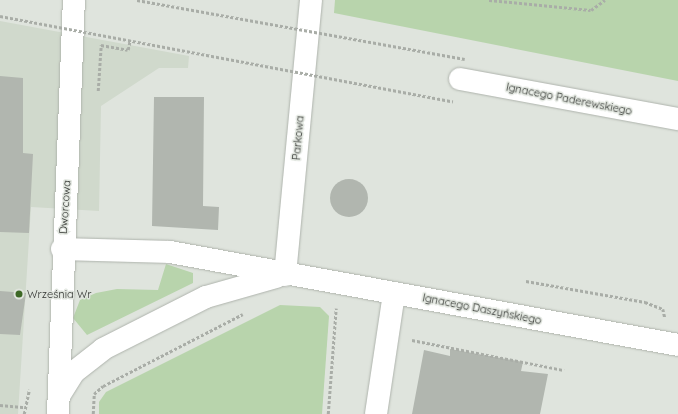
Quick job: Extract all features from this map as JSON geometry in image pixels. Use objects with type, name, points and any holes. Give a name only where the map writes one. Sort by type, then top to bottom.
[{"type":"street","name":"Dworcowa","points":[[58,406],[62,249],[74,0]]},
{"type":"street","name":"Parkowa","points":[[285,275],[310,0]]},
{"type":"street","name":"Ignacego Paderewskiego","points":[[463,69],[678,119]]},
{"type":"street","name":"Ignacego Daszyńskiego","points":[[62,249],[170,252],[285,275],[338,282],[678,345]]},
{"type":"street","name":"Ignacego Daszyńskiego","points":[[58,406],[74,372],[102,349],[206,297],[285,275]]},
{"type":"street","points":[[376,414],[394,293]]},
{"type":"path","points":[[137,0],[463,69]]},
{"type":"path","points":[[489,0],[590,10],[606,0]]},
{"type":"path","points":[[0,16],[453,102]]},
{"type":"path","points":[[98,91],[101,45],[128,50],[130,40]]},
{"type":"path","points":[[328,414],[338,282]]},
{"type":"path","points":[[388,336],[564,370]]},
{"type":"path","points":[[24,414],[29,390]]},
{"type":"path","points":[[0,405],[25,407]]},
{"type":"shaded area","points":[[0,21],[189,56],[188,68],[159,68],[101,106],[99,211],[31,207],[18,414],[0,414]]},
{"type":"green space","points":[[335,0],[678,0],[678,81],[334,13]]},
{"type":"green space","points":[[166,264],[193,273],[193,283],[87,335],[73,318],[80,300],[96,293],[117,289],[158,290]]},
{"type":"green space","points":[[280,305],[320,307],[329,316],[322,414],[99,414],[99,402],[106,392]]},
{"type":"building","points":[[0,76],[23,78],[23,153],[33,154],[29,233],[0,232]]},
{"type":"building","points":[[154,97],[204,97],[203,206],[219,207],[218,230],[152,226]]},
{"type":"building","points":[[349,179],[359,182],[365,188],[368,198],[365,208],[359,214],[349,217],[339,214],[333,208],[330,198],[333,188],[339,182]]},
{"type":"building","points":[[0,291],[26,293],[20,335],[0,334]]},
{"type":"building","points":[[450,349],[523,362],[521,371],[548,374],[540,414],[412,414],[424,350],[450,356]]},
{"type":"place","name":"Września Wr","points":[[19,294]]}]
